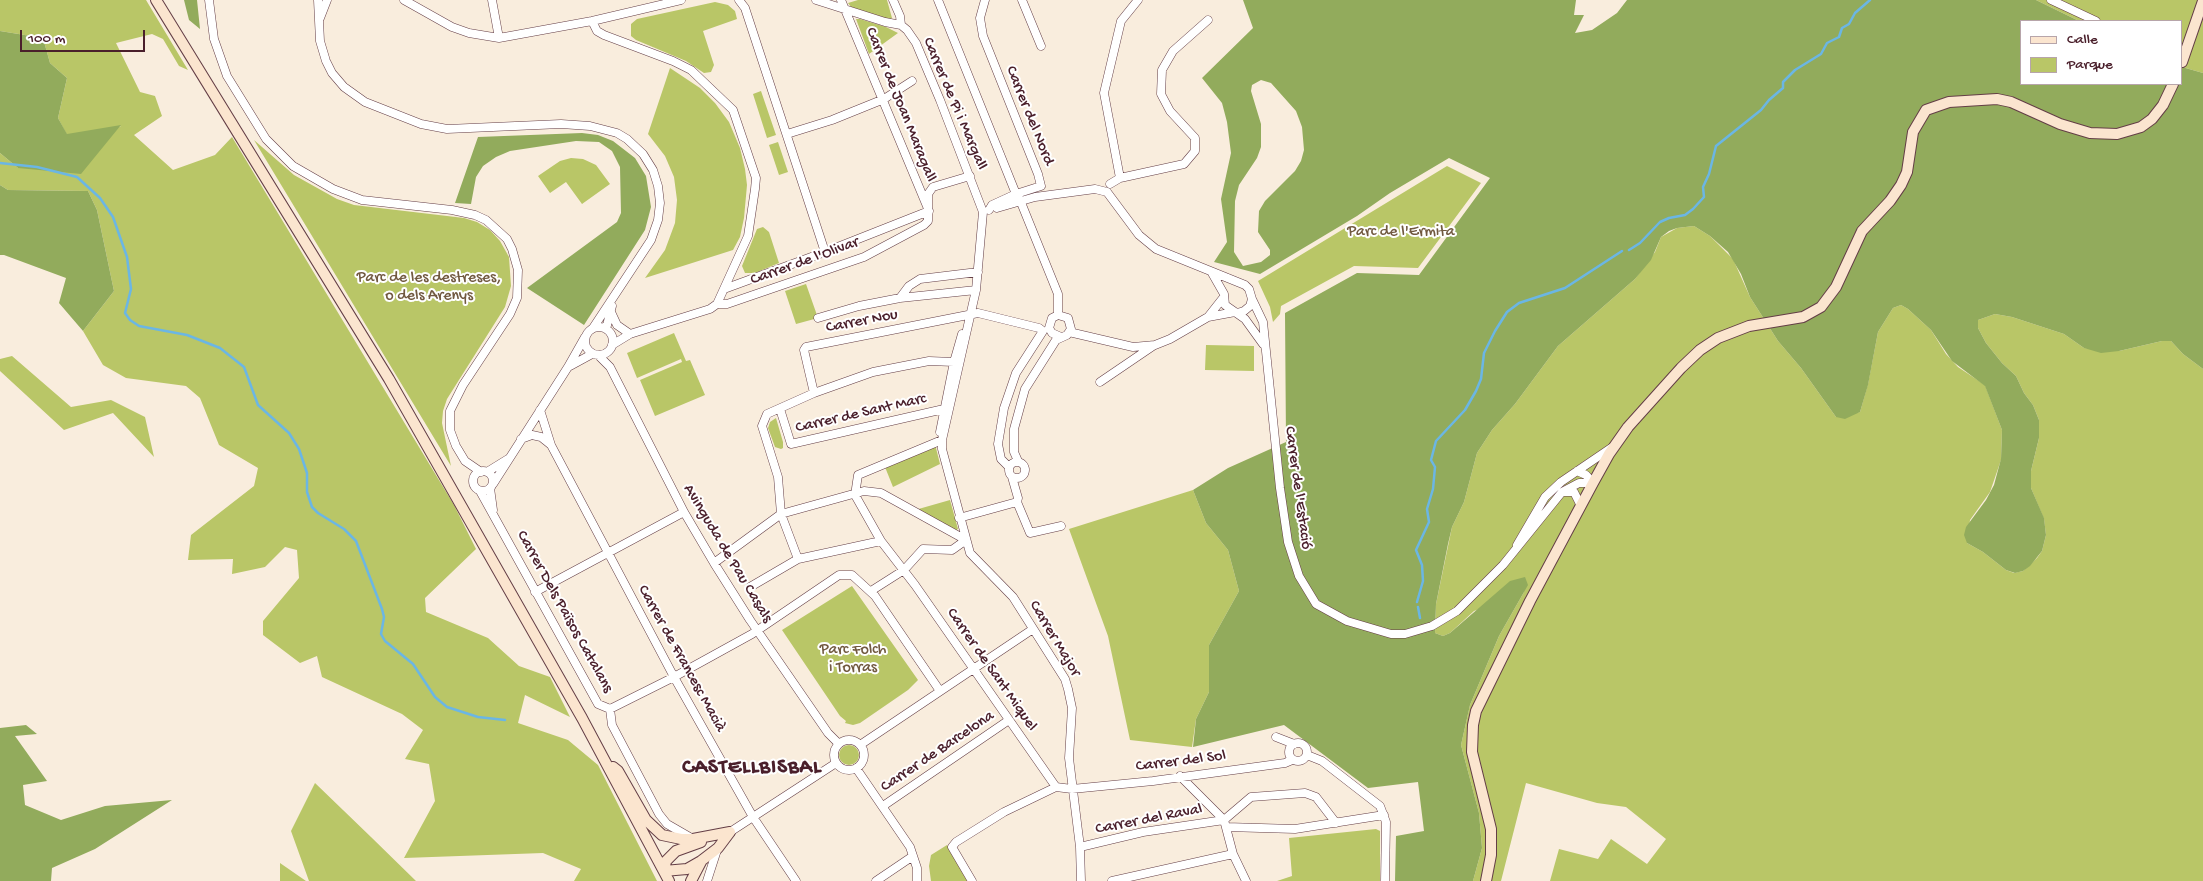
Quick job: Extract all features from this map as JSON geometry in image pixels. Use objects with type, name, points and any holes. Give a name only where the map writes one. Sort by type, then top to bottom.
[{"type":"street","points":[[156,0],[388,379],[604,760],[669,881]]},
{"type":"street","points":[[210,0],[214,39],[227,76],[266,139],[293,166],[333,189],[362,200],[452,210],[475,215],[486,220],[507,240],[512,249],[518,270],[517,298],[510,314],[463,385],[450,411],[450,430],[459,452],[468,464],[491,476],[491,486]]},
{"type":"street","points":[[318,0],[322,52],[332,73],[352,94],[382,109],[421,124],[447,128],[561,124],[590,126],[617,133],[635,145],[648,161],[656,178],[660,194],[660,212],[651,240],[593,328],[585,337],[568,367],[521,439],[508,460],[491,486],[480,490],[476,487],[474,481],[476,476],[508,460]]},
{"type":"street","points":[[320,18],[327,0]]},
{"type":"street","points":[[404,0],[452,27],[476,35],[499,38],[592,21],[681,0]]},
{"type":"street","points":[[492,0],[499,38]]},
{"type":"street","points":[[738,0],[746,4],[825,252]]},
{"type":"street","name":"Carrer de Pi i Margall","points":[[816,0],[885,22],[901,25],[907,30],[916,43],[986,211]]},
{"type":"street","name":"Carrer de Joan Maragall","points":[[841,0],[884,99],[929,211]]},
{"type":"street","points":[[893,0],[900,16],[901,25]]},
{"type":"street","points":[[938,0],[1058,294],[1058,315]]},
{"type":"street","name":"Carrer del Nord","points":[[985,0],[980,18],[983,36],[1038,174],[1041,186],[1018,197]]},
{"type":"street","points":[[1022,0],[1041,46]]},
{"type":"street","points":[[1120,178],[1104,93],[1121,21],[1138,0]]},
{"type":"street","points":[[2051,0],[2094,20]]},
{"type":"street","points":[[2183,56],[2203,1]]},
{"type":"street","points":[[942,440],[961,363],[976,290],[986,211],[1018,197],[1106,188],[1120,178],[1184,164],[1195,151],[1195,138],[1170,111],[1161,94],[1162,70],[1173,51],[1208,20]]},
{"type":"street","points":[[592,21],[597,30],[604,35],[673,61],[691,70],[733,110],[756,184],[748,236],[717,304]]},
{"type":"street","points":[[787,134],[832,120],[884,99],[912,81]]},
{"type":"street","points":[[1486,881],[1491,855],[1491,829],[1472,752],[1471,740],[1476,711],[1526,609],[1593,482],[1628,427],[1681,368],[1709,343],[1738,329],[1803,317],[1821,307],[1836,287],[1862,231],[1890,201],[1901,185],[1907,172],[1913,132],[1926,110],[1949,102],[1997,99],[2011,102],[2060,124],[2090,133],[2117,134],[2141,127],[2152,119],[2163,105],[2173,85]]},
{"type":"street","name":"Carrer de l'Olivar","points":[[610,348],[630,334],[710,309],[717,304],[734,302],[864,257],[924,225],[928,221],[928,194],[933,187],[970,176]]},
{"type":"street","name":"Carrer de l'Estació","points":[[1106,188],[1139,235],[1156,249],[1249,289],[1263,322],[1280,488],[1288,542],[1299,576],[1316,604],[1347,621],[1391,634],[1406,634],[1432,626],[1457,611],[1503,565],[1562,492],[1579,483],[1593,482]]},
{"type":"street","name":"Carrer de l'Olivar","points":[[734,302],[723,292],[929,211]]},
{"type":"street","points":[[900,298],[908,286],[920,279],[978,272]]},
{"type":"street","name":"Carrer de l'Estació","points":[[1210,272],[1223,296],[1225,305],[1245,319],[1264,345]]},
{"type":"street","points":[[1208,317],[1228,287],[1236,284]]},
{"type":"street","points":[[818,318],[859,306],[900,298],[976,290]]},
{"type":"street","points":[[568,367],[610,348],[612,340],[607,330],[610,310],[617,292]]},
{"type":"street","points":[[1100,382],[1155,345],[1170,339],[1208,317],[1244,311],[1250,306],[1252,299]]},
{"type":"street","points":[[610,310],[617,325],[630,334]]},
{"type":"street","points":[[971,314],[978,313],[1039,328],[1060,337]]},
{"type":"street","name":"Carrer Nou","points":[[814,394],[804,350],[806,347],[971,314]]},
{"type":"street","points":[[1061,526],[1030,533],[1017,502],[1018,498],[1012,477],[1008,471],[1009,467],[1001,459],[998,444],[1004,408],[1016,372],[1047,331],[1050,321],[1058,315],[1065,316],[1070,321],[1069,332]]},
{"type":"street","points":[[942,440],[939,437],[954,362],[963,331],[968,324]]},
{"type":"street","points":[[593,328],[607,330]]},
{"type":"street","name":"Carrer de l'Olivar","points":[[607,330],[630,334]]},
{"type":"street","points":[[1012,477],[1018,478],[1025,473],[1024,465],[1018,461],[1014,452],[1014,429],[1025,389],[1056,340],[1069,332],[1134,347],[1155,345]]},
{"type":"street","points":[[585,337],[587,350],[595,354]]},
{"type":"street","name":"Avinguda de Pau Casals","points":[[610,348],[610,367]]},
{"type":"street","name":"Avinguda de Pau Casals","points":[[595,354],[610,367],[684,512],[714,563],[757,631],[828,733],[839,744]]},
{"type":"street","points":[[798,559],[781,514],[778,477],[762,426],[767,414],[873,372],[929,361],[954,362]]},
{"type":"street","name":"Carrer de Sant Marc","points":[[780,409],[791,444],[944,409]]},
{"type":"street","name":"Carrer de Francesc Macià","points":[[540,410],[551,445],[674,677],[753,817],[796,881]]},
{"type":"street","points":[[521,439],[532,435],[542,437],[551,445]]},
{"type":"street","points":[[855,495],[858,475],[942,440]]},
{"type":"street","name":"Carrer Major","points":[[942,440],[945,462],[970,552],[1013,597],[1064,679],[1071,698],[1069,758],[1080,847],[1081,881]]},
{"type":"street","name":"Carrer de l'Estació","points":[[1514,552],[1531,518],[1545,497],[1577,471],[1616,444]]},
{"type":"street","points":[[1009,467],[1018,461]]},
{"type":"street","points":[[1577,471],[1586,475],[1593,482]]},
{"type":"street","name":"Carrer Dels Països Catalans","points":[[491,486],[493,515]]},
{"type":"street","name":"Carrer Dels Països Catalans","points":[[480,490],[598,704],[610,709],[612,725],[659,814],[667,824],[693,839]]},
{"type":"street","points":[[714,563],[781,514],[864,491],[881,493],[966,540],[952,550],[923,549],[904,570],[871,591]]},
{"type":"street","points":[[1562,492],[1574,492],[1581,506]]},
{"type":"street","name":"Carrer de Sant Miquel","points":[[855,495],[881,541],[974,668],[1056,787]]},
{"type":"street","points":[[959,518],[1017,502]]},
{"type":"street","points":[[535,592],[684,512]]},
{"type":"street","points":[[750,587],[798,559],[881,541]]},
{"type":"street","points":[[610,709],[674,677],[757,631],[839,575],[852,574],[871,591],[940,691]]},
{"type":"street","points":[[860,745],[1033,629]]},
{"type":"street","name":"Carrer de Barcelona","points":[[883,806],[1009,720]]},
{"type":"street","points":[[1276,737],[1294,744],[1304,745],[1307,755]]},
{"type":"street","points":[[847,740],[860,745],[864,758],[856,768],[847,770],[836,763],[834,753],[839,744],[847,740]]},
{"type":"street","points":[[1294,744],[1288,754],[1292,760],[1301,761],[1307,755]]},
{"type":"street","points":[[1307,755],[1322,761],[1380,806],[1384,815],[1386,829],[1385,881]]},
{"type":"street","points":[[604,760],[618,771],[646,820],[662,835],[681,839],[693,839],[730,832]]},
{"type":"street","name":"Carrer del Sol","points":[[1056,787],[1072,789],[1285,763],[1292,760]]},
{"type":"street","points":[[664,871],[666,862],[676,851],[730,832],[836,763]]},
{"type":"street","points":[[856,768],[883,806],[913,856],[917,868],[917,881]]},
{"type":"street","points":[[1180,776],[1225,824],[1233,854],[1246,881]]},
{"type":"street","points":[[972,881],[952,847],[956,842],[1004,812],[1056,787]]},
{"type":"street","points":[[1225,824],[1251,797],[1305,792],[1316,797],[1336,823]]},
{"type":"street","name":"Carrer del Raval","points":[[1080,847],[1143,832],[1225,824],[1295,829],[1384,815]]},
{"type":"street","points":[[707,881],[711,863],[718,848],[730,832]]},
{"type":"street","points":[[664,871],[687,869],[702,861],[718,848]]},
{"type":"street","points":[[1112,881],[1233,854]]},
{"type":"street","points":[[876,881],[913,856]]},
{"type":"street","points":[[691,881],[702,861]]},
{"type":"green space","points":[[0,0],[146,0],[188,70],[179,66],[163,39],[152,34],[116,43],[140,92],[155,96],[162,116],[134,135],[173,170],[215,155],[232,137],[454,505],[476,549],[425,598],[426,612],[488,638],[519,666],[550,677],[570,717],[525,695],[518,723],[568,740],[598,765],[657,881],[574,881],[581,869],[543,853],[404,858],[435,801],[429,764],[405,759],[423,730],[402,714],[322,677],[317,656],[300,663],[263,635],[263,621],[299,578],[297,550],[285,547],[265,567],[232,574],[233,559],[188,560],[191,535],[254,486],[258,468],[219,445],[200,398],[186,386],[126,378],[103,365],[83,331],[114,291],[97,210],[88,191],[8,190],[0,185],[0,153],[18,168],[121,126],[67,135],[58,118],[67,78],[50,63],[43,38],[0,31]]},
{"type":"green space","points":[[184,0],[197,0],[200,29],[189,20]]},
{"type":"green space","points":[[858,0],[887,0],[892,18],[889,20],[851,7],[848,3]]},
{"type":"green space","points":[[1243,0],[1576,0],[1574,15],[1584,15],[1575,33],[1592,30],[1617,13],[1627,0],[2036,0],[2077,20],[2020,20],[2020,85],[2183,85],[2183,67],[2203,73],[2203,369],[2183,354],[2171,341],[2162,341],[2119,351],[2101,353],[2084,348],[2064,334],[2012,317],[1995,314],[1978,320],[1978,328],[1986,343],[2002,363],[2016,376],[2024,393],[2033,405],[2039,420],[2039,438],[2031,471],[2031,488],[2044,518],[2046,535],[2042,551],[2030,566],[2023,571],[2015,573],[2006,570],[1983,552],[1967,543],[1964,535],[1966,527],[1986,500],[1994,485],[2001,459],[2002,430],[1985,386],[1952,361],[1931,330],[1908,309],[1901,305],[1893,308],[1878,332],[1868,385],[1860,412],[1845,419],[1836,417],[1801,368],[1778,341],[1750,297],[1741,274],[1728,252],[1710,236],[1694,226],[1669,231],[1661,237],[1651,260],[1635,279],[1558,346],[1515,404],[1492,430],[1477,453],[1464,502],[1452,527],[1448,544],[1436,604],[1435,633],[1443,636],[1450,633],[1510,581],[1525,577],[1528,585],[1499,636],[1470,705],[1461,745],[1479,813],[1482,848],[1473,881],[1395,881],[1396,836],[1424,831],[1418,782],[1368,788],[1284,725],[1193,747],[1196,719],[1209,692],[1209,645],[1239,591],[1228,550],[1206,523],[1193,490],[1228,468],[1286,442],[1285,313],[1357,273],[1419,275],[1490,178],[1449,158],[1260,274],[1214,262],[1227,242],[1221,199],[1231,153],[1227,122],[1222,103],[1202,78],[1253,28]],"holes":[[[1261,80],[1271,83],[1296,111],[1302,127],[1304,150],[1301,161],[1295,171],[1265,201],[1259,211],[1258,232],[1270,250],[1270,255],[1261,262],[1243,266],[1234,252],[1235,201],[1239,185],[1257,158],[1261,147],[1261,124],[1251,91],[1252,85]]]},
{"type":"green space","points":[[2036,0],[2203,0],[2203,73],[2183,67],[2183,20],[2077,20]]},
{"type":"green space","points":[[715,2],[728,5],[735,11],[737,19],[703,31],[714,65],[711,72],[704,73],[686,61],[636,40],[631,36],[631,24],[637,19]]},
{"type":"green space","points":[[856,19],[886,27],[898,33],[869,54]]},
{"type":"green space","points":[[0,31],[43,38],[50,63],[67,78],[58,118],[67,134],[121,125],[81,174],[18,168],[0,153]]},
{"type":"green space","points":[[670,68],[700,88],[715,103],[729,122],[740,148],[745,169],[747,185],[744,218],[740,237],[733,250],[645,278],[665,250],[675,223],[677,200],[674,177],[665,156],[648,134]]},
{"type":"green space","points":[[761,91],[776,135],[767,138],[753,94]]},
{"type":"green space","points":[[582,133],[598,135],[613,141],[635,158],[646,176],[651,207],[645,230],[584,325],[527,288],[617,222],[621,213],[620,167],[612,151],[599,142],[576,141],[510,151],[496,157],[483,166],[476,177],[471,204],[455,203],[478,137]]},
{"type":"green space","name":"Parc de les destreses, o dels Arenys","points":[[254,140],[294,175],[337,199],[354,205],[464,218],[477,222],[490,230],[500,241],[509,257],[511,286],[505,307],[447,399],[443,411],[442,423],[451,466]]},
{"type":"green space","points":[[778,142],[788,172],[779,175],[769,145]]},
{"type":"green space","points":[[571,158],[583,159],[596,165],[610,184],[582,204],[566,182],[550,193],[538,176],[560,161]]},
{"type":"green space","name":"Parc de l'Ermita","points":[[1447,166],[1481,183],[1418,268],[1354,266],[1281,306],[1280,314],[1273,322],[1270,307],[1258,281]]},
{"type":"green space","points":[[0,185],[8,190],[88,191],[97,210],[114,291],[83,331],[59,303],[66,278],[0,255]]},
{"type":"green space","points":[[1694,226],[1710,236],[1733,259],[1750,297],[1778,341],[1801,368],[1836,417],[1860,412],[1868,384],[1878,332],[1893,308],[1901,305],[1931,330],[1946,354],[1958,367],[1985,385],[2002,430],[2001,460],[1990,492],[1970,520],[1967,543],[1983,552],[2006,570],[2014,573],[2023,571],[2037,558],[2042,551],[2046,535],[2044,519],[2031,488],[2031,471],[2039,438],[2039,420],[2033,405],[2024,393],[2016,376],[2002,363],[1986,343],[1978,328],[1978,320],[1995,314],[2012,317],[2064,334],[2084,348],[2119,351],[2162,341],[2171,341],[2183,354],[2203,369],[2203,881],[1550,881],[1559,849],[1598,859],[1611,839],[1647,864],[1666,839],[1626,807],[1597,803],[1526,783],[1501,881],[1473,881],[1482,848],[1479,813],[1461,745],[1470,705],[1499,636],[1524,592],[1474,611],[1450,633],[1443,636],[1435,633],[1436,604],[1452,527],[1464,502],[1477,453],[1492,430],[1515,404],[1558,346],[1635,279],[1655,252],[1661,237],[1677,228]]},
{"type":"green space","points":[[763,227],[769,232],[779,263],[755,273],[745,273],[742,266],[757,229]]},
{"type":"green space","points":[[806,284],[818,318],[796,324],[785,291]]},
{"type":"green space","points":[[674,333],[686,361],[690,360],[705,395],[655,416],[640,380],[682,362],[681,359],[637,378],[627,353]]},
{"type":"green space","points":[[1206,345],[1254,346],[1254,371],[1205,370]]},
{"type":"green space","points":[[12,356],[71,407],[111,400],[145,417],[154,457],[113,413],[64,430],[0,371],[0,359]]},
{"type":"green space","points":[[776,418],[783,442],[783,448],[781,449],[775,447],[768,428],[770,422]]},
{"type":"green space","points":[[934,440],[940,464],[893,487],[883,462]]},
{"type":"green space","points":[[1193,490],[1206,523],[1228,550],[1239,591],[1209,645],[1209,692],[1196,719],[1192,747],[1130,740],[1108,636],[1069,529]]},
{"type":"green space","points":[[950,500],[958,529],[955,531],[915,510]]},
{"type":"green space","name":"Parc Folch i Torras","points":[[852,586],[918,680],[908,690],[860,723],[853,725],[845,723],[846,721],[840,716],[782,630]]},
{"type":"green space","points":[[26,725],[37,734],[15,736],[47,781],[23,785],[25,805],[61,820],[105,806],[172,800],[95,849],[52,868],[51,881],[0,881],[0,728]]},
{"type":"green space","points":[[849,745],[856,748],[859,755],[856,762],[849,765],[842,762],[839,755],[842,748]]},
{"type":"green space","points":[[315,783],[416,881],[309,881],[291,831]]},
{"type":"green space","points":[[1376,829],[1380,831],[1380,881],[1277,881],[1292,876],[1289,838]]},
{"type":"green space","points":[[947,845],[968,881],[931,881],[929,866],[931,855]]},
{"type":"green space","points":[[280,863],[306,881],[280,881]]},
{"type":"waterway","points":[[1629,250],[1640,243],[1660,222],[1685,215],[1693,209],[1704,197],[1703,187],[1709,174],[1716,146],[1761,110],[1783,88],[1783,82],[1795,70],[1821,54],[1827,43],[1839,37],[1842,28],[1849,24],[1855,13],[1870,0]]},
{"type":"waterway","points":[[0,163],[37,167],[77,177],[100,198],[113,217],[127,257],[131,289],[125,313],[130,320],[139,326],[187,335],[220,348],[244,367],[258,405],[289,433],[299,449],[307,473],[307,492],[312,507],[318,513],[344,529],[356,541],[382,609],[384,617],[381,634],[385,641],[413,664],[435,697],[447,707],[478,717],[505,720]]},
{"type":"waterway","points":[[1417,602],[1423,581],[1422,565],[1416,550],[1429,522],[1427,509],[1433,489],[1435,467],[1431,460],[1436,441],[1465,410],[1476,391],[1481,379],[1484,353],[1495,331],[1507,312],[1519,303],[1565,288],[1622,251]]},
{"type":"waterway","points":[[1418,607],[1420,618]]},
{"type":"district","name":"CASTELLBISBAL","points":[[752,769]]}]
